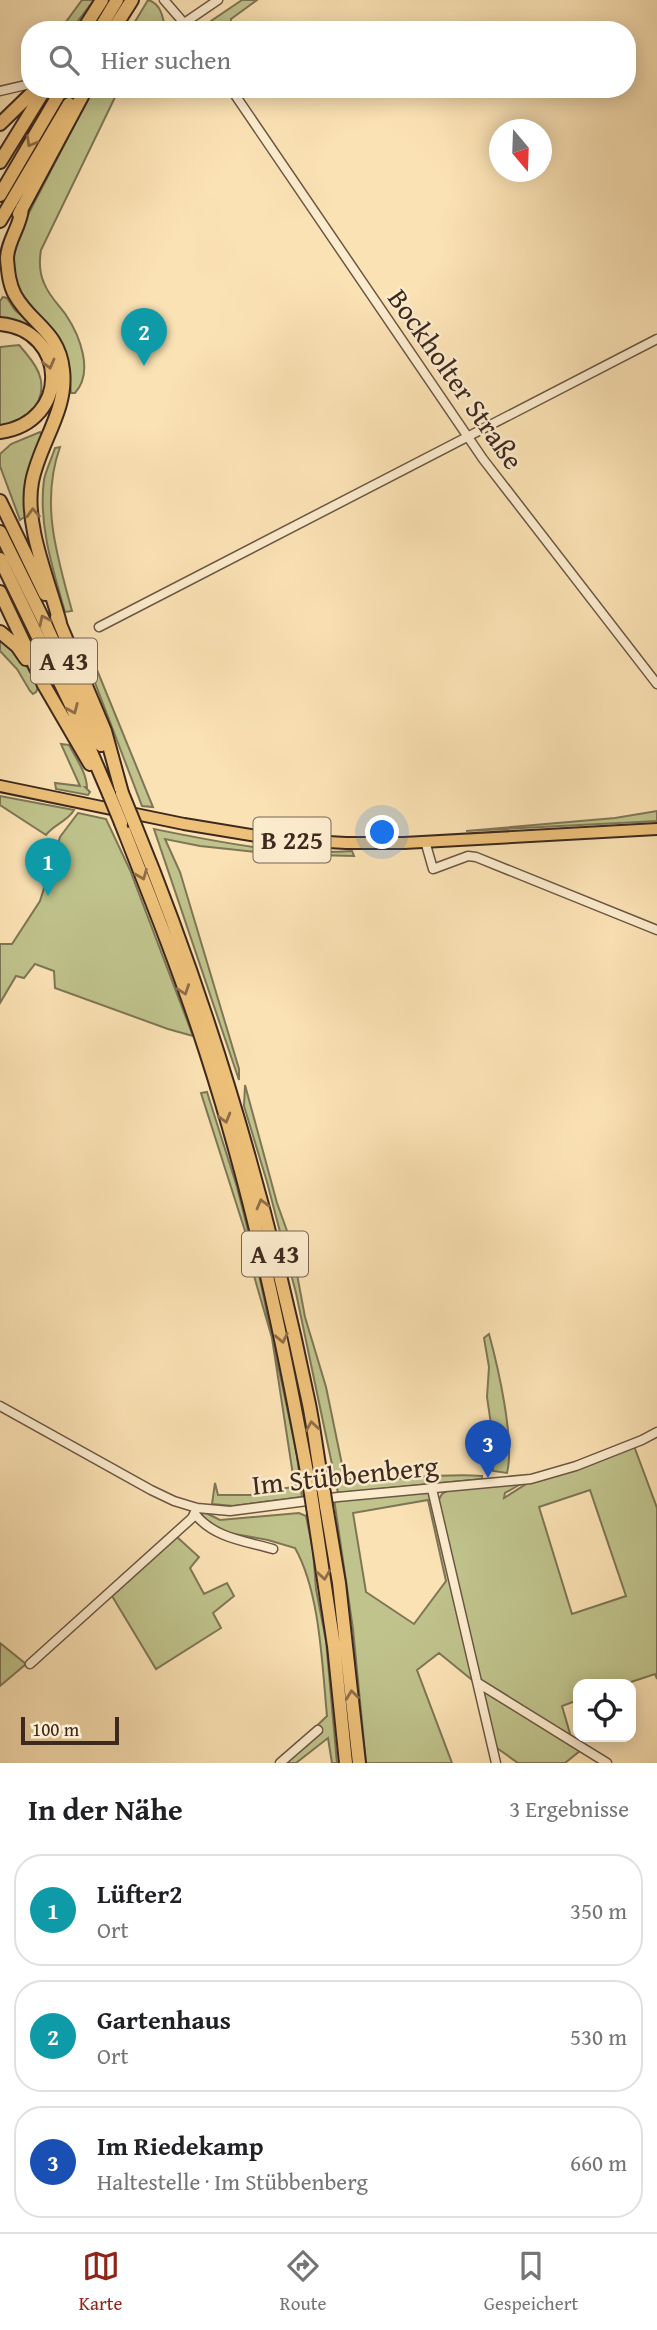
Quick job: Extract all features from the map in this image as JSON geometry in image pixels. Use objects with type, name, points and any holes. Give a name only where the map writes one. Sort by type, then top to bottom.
[{"type":"highway","points":[[89,21],[102,0]]},
{"type":"highway","points":[[104,21],[117,0]]},
{"type":"highway","points":[[119,21],[132,0]]},
{"type":"highway","points":[[0,124],[8,118],[22,98]]},
{"type":"highway","points":[[0,162],[39,98]]},
{"type":"highway","points":[[0,195],[57,98]]},
{"type":"highway","points":[[0,221],[73,98]]},
{"type":"highway","points":[[0,248],[81,98]]},
{"type":"highway","points":[[22,208],[22,216],[7,255],[9,277],[15,295],[53,339],[63,370],[64,384],[58,410],[35,470],[32,486],[33,524],[60,623]]},
{"type":"highway","points":[[0,324],[9,325],[43,346],[52,371],[52,388],[43,409],[24,426],[0,432]]},
{"type":"highway","points":[[0,501],[60,623],[105,732],[115,794]]},
{"type":"highway","name":"A 43","points":[[0,532],[77,690],[115,794],[121,824],[163,927],[206,1052],[231,1136],[277,1313],[339,1583],[359,1763]]},
{"type":"highway","name":"A 43","points":[[0,559],[115,794],[135,825],[167,902],[249,1154],[289,1310],[309,1408],[346,1763]]},
{"type":"highway","points":[[0,593],[44,685],[115,794]]},
{"type":"highway","points":[[0,632],[17,646],[44,685]]},
{"type":"main road","name":"B 225","points":[[0,786],[184,824],[275,839],[346,843],[425,841],[657,829]]},
{"type":"street","points":[[164,0],[182,21]]},
{"type":"street","points":[[194,21],[218,0]]},
{"type":"street","points":[[0,91],[21,88]]},
{"type":"street","name":"Bockholter Straße","points":[[237,98],[504,489],[657,684]]},
{"type":"street","points":[[99,627],[657,339]]},
{"type":"street","points":[[425,841],[433,869],[468,856],[476,857],[657,930]]},
{"type":"street","name":"Im Stübbenberg","points":[[0,1405],[151,1490],[196,1511],[230,1511],[338,1497],[531,1479],[576,1466],[657,1432]]},
{"type":"street","points":[[432,1489],[496,1763]]},
{"type":"street","points":[[30,1664],[182,1528],[196,1511]]},
{"type":"street","name":"Im Stübbenberg","points":[[196,1511],[208,1527],[228,1537],[273,1549]]},
{"type":"street","points":[[478,1683],[607,1763]]},
{"type":"street","points":[[280,1763],[317,1730]]},
{"type":"green space","points":[[82,0],[94,0],[78,21],[67,21]]},
{"type":"green space","points":[[148,0],[157,6],[163,21],[135,21]]},
{"type":"green space","points":[[242,0],[257,0],[231,21],[211,21]]},
{"type":"green space","points":[[88,98],[115,98],[41,250],[41,275],[46,288],[66,315],[83,354],[84,375],[75,393],[71,393],[69,370],[56,335],[32,310],[18,290],[12,264],[17,236]]},
{"type":"green space","points":[[3,297],[28,321],[28,328],[0,318],[0,301]]},
{"type":"green space","points":[[19,345],[38,372],[42,387],[34,409],[27,418],[0,426],[0,347]]},
{"type":"green space","points":[[40,432],[42,436],[30,471],[26,516],[20,520],[0,466],[0,454],[11,444]]},
{"type":"green space","points":[[60,447],[54,468],[51,509],[56,550],[72,611],[65,612],[48,547],[43,513],[45,476],[55,448]]},
{"type":"green space","points":[[0,638],[31,673],[38,688],[33,694],[17,669],[0,651]]},
{"type":"green space","points":[[86,643],[153,807],[142,806],[81,646]]},
{"type":"green space","points":[[61,744],[69,745],[78,760],[85,776],[85,787],[90,792],[88,795],[56,789],[55,783],[80,786]]},
{"type":"green space","points":[[0,796],[74,810],[46,835],[0,805]]},
{"type":"green space","points":[[657,811],[657,821],[466,831],[615,818]]},
{"type":"green space","points":[[78,813],[106,819],[130,870],[193,1036],[55,988],[54,971],[35,964],[24,978],[16,976],[0,1003],[0,944],[12,944],[40,901],[60,837]]},
{"type":"green space","points":[[154,829],[277,850],[352,851],[354,856],[274,854],[200,846],[165,839],[180,872],[239,1069],[239,1080]]},
{"type":"green space","points":[[245,1085],[277,1203],[291,1242],[305,1317],[326,1387],[345,1479],[379,1480],[465,1475],[482,1476],[482,1479],[338,1493],[296,1293],[244,1106]]},
{"type":"green space","points":[[207,1092],[237,1187],[259,1275],[297,1455],[302,1497],[233,1506],[212,1504],[215,1483],[218,1495],[250,1495],[292,1487],[293,1475],[272,1338],[250,1262],[253,1258],[201,1093]]},
{"type":"green space","points":[[489,1334],[507,1423],[507,1473],[493,1471],[492,1431],[487,1397],[489,1367],[484,1338]]},
{"type":"green space","points":[[634,1446],[657,1508],[657,1679],[655,1674],[636,1680],[573,1679],[573,1702],[562,1706],[573,1742],[586,1746],[565,1763],[518,1763],[494,1746],[438,1501],[442,1494],[449,1490],[526,1481],[505,1493],[504,1498],[531,1481]],"holes":[[[590,1490],[626,1596],[572,1614],[539,1507]]]},
{"type":"green space","points":[[430,1490],[475,1679],[472,1680],[439,1653],[417,1670],[452,1763],[366,1763],[353,1629],[334,1499]],"holes":[[[428,1500],[446,1581],[414,1624],[366,1592],[353,1513]]]},
{"type":"green space","points":[[202,1511],[220,1520],[299,1513],[306,1516],[326,1641],[337,1763],[332,1763],[328,1738],[296,1763],[278,1763],[327,1716],[315,1607],[295,1548],[223,1532],[202,1520]]},
{"type":"green space","points":[[177,1537],[199,1557],[190,1568],[204,1594],[227,1583],[234,1596],[213,1613],[221,1628],[156,1669],[112,1596]]},
{"type":"green space","points":[[0,1643],[26,1664],[0,1686]]},
{"type":"place","name":"Gartenhaus","points":[[144,366]]},
{"type":"place","name":"Lüfter2","points":[[48,896]]},
{"type":"place","name":"Im Riedekamp","points":[[488,1478]]}]
